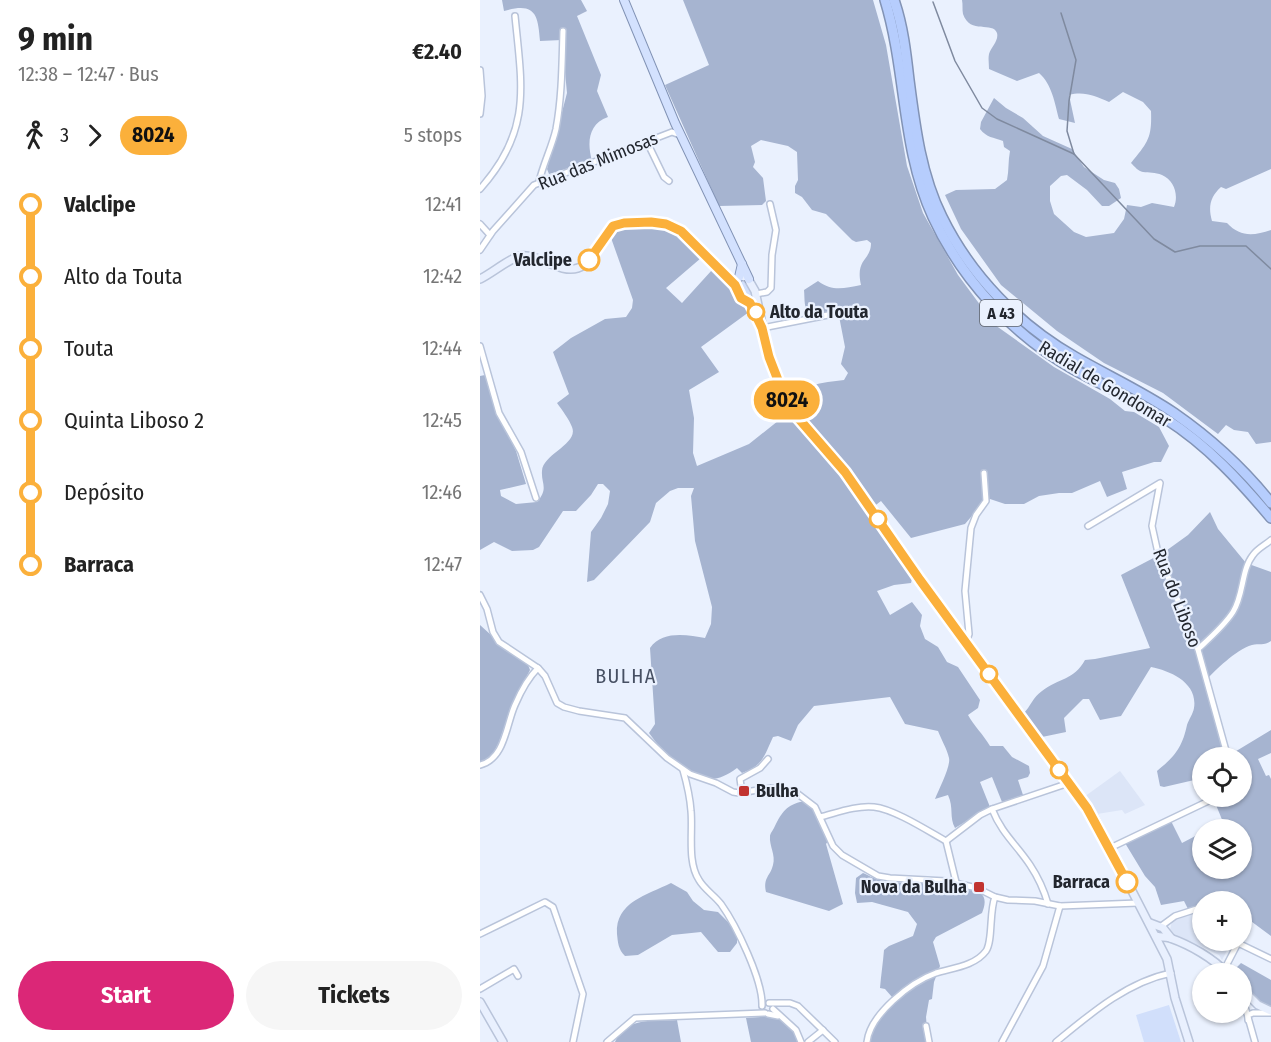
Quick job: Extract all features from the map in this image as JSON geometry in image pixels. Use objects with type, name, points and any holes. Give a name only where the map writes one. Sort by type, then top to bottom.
[{"type":"highway","name":"Radial de Gondomar","points":[[885,0],[896,43],[910,148],[919,182],[941,234],[963,268],[989,301],[1030,339],[1072,368],[1165,418],[1205,448],[1232,474],[1271,519]]},
{"type":"highway","name":"Radial de Gondomar","points":[[894,0],[905,43],[913,113],[924,169],[942,216],[971,265],[1000,299],[1034,330],[1074,357],[1174,413],[1219,448],[1271,503]]},
{"type":"main road","points":[[624,0],[675,127],[686,144]]},
{"type":"main road","points":[[675,127],[678,122],[749,279],[769,357],[781,388],[799,419],[845,472],[1094,818],[1146,919],[1160,933],[1216,963]]},
{"type":"main road","points":[[480,279],[521,256],[529,256],[573,269],[583,266],[613,226],[624,223],[651,222],[666,224],[681,231],[719,270],[737,280]]},
{"type":"main road","points":[[742,264],[737,280],[741,298],[753,306],[762,328]]},
{"type":"main road","points":[[737,280],[746,276],[749,279]]},
{"type":"main road","points":[[748,301],[755,296]]},
{"type":"main road","points":[[1160,933],[1161,946],[1171,973],[1175,998],[1189,1042]]},
{"type":"main road","points":[[1252,1000],[1261,1010],[1271,1012]]},
{"type":"main road","points":[[480,1002],[503,1042]]},
{"type":"street","points":[[480,189],[499,167],[508,152],[520,115],[522,98],[515,16]]},
{"type":"street","points":[[539,182],[550,154],[556,127],[563,31]]},
{"type":"street","points":[[480,70],[482,96],[480,114]]},
{"type":"street","name":"Rua das Mimosas","points":[[480,250],[490,235],[534,185],[647,142],[675,127]]},
{"type":"street","points":[[647,142],[664,177],[669,181]]},
{"type":"street","points":[[755,296],[769,291],[772,286],[771,255],[776,230],[770,204]]},
{"type":"street","points":[[480,224],[490,235]]},
{"type":"street","points":[[762,328],[828,315]]},
{"type":"street","points":[[480,346],[499,413],[521,452],[536,498]]},
{"type":"street","points":[[966,642],[969,634],[965,591],[971,528],[976,514],[986,501],[984,473]]},
{"type":"street","name":"Rua do Liboso","points":[[1088,526],[1160,483],[1152,526],[1156,544],[1198,650],[1225,747]]},
{"type":"street","points":[[1198,650],[1233,612],[1241,594],[1247,565],[1252,556],[1271,540]]},
{"type":"street","points":[[480,595],[487,609],[493,632],[499,642],[538,668],[545,676],[557,703],[579,711],[625,718],[667,758],[682,769],[733,792],[742,793],[771,788],[794,791],[814,807],[833,846],[857,865],[878,876],[956,882],[977,888],[995,897],[1060,906],[1138,903]]},
{"type":"street","points":[[480,765],[492,760],[506,734],[509,720],[526,681],[538,668]]},
{"type":"street","points":[[742,793],[740,779],[760,768],[768,759]]},
{"type":"street","points":[[682,769],[689,793],[694,869],[699,880],[720,902],[729,917],[748,955],[761,996],[768,1008],[796,1030],[801,1042]]},
{"type":"street","points":[[946,841],[992,809],[1069,783]]},
{"type":"street","points":[[819,817],[873,807],[886,810],[946,841],[956,882]]},
{"type":"street","points":[[1110,848],[1195,807]]},
{"type":"street","points":[[992,809],[1001,829],[1029,863],[1042,886],[1048,904]]},
{"type":"street","points":[[867,1042],[870,1028],[876,1018],[914,985],[936,973],[967,963],[984,953],[988,945],[990,912],[995,897]]},
{"type":"street","points":[[480,934],[545,902],[553,907],[584,994],[573,1042]]},
{"type":"street","points":[[1002,1042],[1043,966],[1060,906]]},
{"type":"street","points":[[1160,933],[1167,922],[1175,916],[1192,911]]},
{"type":"street","points":[[1230,963],[1238,943],[1271,959]]},
{"type":"street","points":[[480,988],[514,969],[518,976]]},
{"type":"street","points":[[1056,1042],[1087,1016],[1128,990],[1152,977],[1171,973]]},
{"type":"street","points":[[607,1042],[635,1018],[752,1015],[786,1003],[798,1006],[834,1042]]},
{"type":"street","points":[[1252,1013],[1261,1010]]},
{"type":"street","points":[[1249,1023],[1255,1042]]},
{"type":"street","points":[[926,1026],[929,1042]]},
{"type":"street","points":[[808,1042],[823,1030]]},
{"type":"shaded area","points":[[502,0],[581,0],[587,11],[577,16],[601,75],[597,91],[608,117],[596,124],[593,129],[590,141],[592,161],[549,174],[547,169],[567,93],[562,40],[540,41],[538,24],[533,12],[522,8],[504,11]]},
{"type":"shaded area","points":[[683,0],[873,0],[886,45],[907,166],[923,213],[958,275],[995,325],[1054,367],[1110,399],[1125,411],[1134,412],[1159,427],[1169,446],[1161,462],[1122,472],[1127,489],[1107,497],[1100,481],[1072,493],[1039,496],[1024,504],[1005,504],[990,499],[982,504],[965,524],[911,538],[881,501],[868,511],[912,579],[911,583],[894,585],[877,591],[890,615],[912,602],[922,615],[920,626],[925,639],[938,647],[947,662],[958,667],[980,700],[978,708],[968,715],[973,723],[990,746],[1003,746],[1012,757],[1029,766],[1028,777],[1018,780],[1023,795],[1002,802],[992,777],[980,782],[990,807],[955,828],[948,795],[935,799],[949,762],[938,731],[905,724],[890,697],[814,706],[798,725],[791,741],[778,736],[773,737],[762,760],[742,773],[737,768],[719,778],[705,778],[676,761],[670,761],[649,733],[655,724],[650,648],[661,638],[668,636],[683,635],[705,638],[711,624],[712,607],[695,541],[691,496],[694,488],[678,488],[670,491],[656,503],[650,522],[594,580],[587,582],[591,532],[608,504],[610,491],[603,484],[598,484],[576,511],[563,511],[539,547],[533,550],[512,551],[494,542],[480,550],[480,376],[485,375],[496,410],[516,451],[526,484],[500,490],[501,496],[516,504],[537,502],[544,489],[542,471],[544,465],[566,444],[573,433],[569,421],[557,403],[569,394],[553,352],[571,338],[605,319],[626,317],[632,308],[633,300],[610,235],[617,231],[644,225],[662,227],[678,234],[701,258],[666,288],[682,303],[712,270],[732,289],[749,312],[701,347],[719,372],[689,390],[694,418],[693,453],[697,466],[749,444],[788,413],[780,396],[811,385],[844,380],[848,373],[841,364],[845,347],[838,311],[811,316],[806,307],[804,290],[818,281],[834,288],[861,285],[860,270],[869,253],[871,243],[867,240],[856,242],[852,240],[826,214],[812,210],[802,197],[795,193],[798,180],[797,152],[788,146],[761,140],[751,146],[755,162],[753,167],[763,178],[766,201],[762,205],[719,206],[665,85],[709,65]]},
{"type":"shaded area","points":[[962,0],[1271,0],[1271,169],[1226,189],[1221,187],[1212,198],[1210,211],[1212,221],[1227,223],[1242,233],[1253,234],[1271,230],[1271,442],[1256,444],[1248,432],[1234,430],[1226,425],[1218,434],[1163,393],[1104,363],[1057,331],[1001,285],[961,229],[945,195],[956,190],[995,189],[1007,180],[1010,151],[1004,147],[1003,141],[988,136],[980,129],[981,122],[994,98],[1023,118],[1043,136],[1072,149],[1084,167],[1104,180],[1115,183],[1119,189],[1121,198],[1109,206],[1102,206],[1087,190],[1067,175],[1061,176],[1050,186],[1050,201],[1054,214],[1074,232],[1086,237],[1114,233],[1124,219],[1127,205],[1141,207],[1152,203],[1174,207],[1176,198],[1170,180],[1157,173],[1141,171],[1131,163],[1150,134],[1151,111],[1143,102],[1123,92],[1109,102],[1085,94],[1069,95],[1075,123],[1059,119],[1050,88],[1039,73],[1017,81],[989,69],[989,54],[996,41],[997,33],[991,28],[976,26],[966,20]]},
{"type":"shaded area","points":[[746,280],[752,293],[748,298],[744,297],[739,284],[740,281]]},
{"type":"shaded area","points":[[1210,512],[1218,529],[1246,563],[1271,572],[1271,641],[1252,645],[1239,651],[1204,682],[1222,747],[1192,747],[1192,781],[1164,787],[1160,786],[1157,771],[1180,746],[1194,708],[1192,692],[1182,680],[1174,675],[1151,667],[1121,716],[1100,720],[1089,699],[1083,699],[1064,718],[1066,732],[1042,737],[1023,714],[1039,693],[1071,675],[1081,667],[1085,660],[1150,648],[1121,575],[1163,553],[1188,535]]},
{"type":"shaded area","points":[[480,625],[513,655],[527,662],[530,670],[513,703],[491,758],[480,762]]},
{"type":"shaded area","points":[[1271,730],[1271,753],[1258,759],[1266,776],[1269,775],[1271,779],[1271,936],[1252,922],[1252,891],[1192,891],[1192,908],[1188,909],[1184,901],[1161,905],[1155,887],[1145,876],[1125,843],[1171,821],[1182,843],[1192,838],[1192,879],[1252,879],[1252,819],[1222,819],[1217,807],[1252,807],[1252,747],[1243,747]]},
{"type":"shaded area","points":[[1120,771],[1145,805],[1125,814],[1122,810],[1097,814],[1084,797]]},
{"type":"shaded area","points":[[800,802],[810,802],[822,813],[830,838],[826,844],[843,904],[829,911],[766,892],[766,880],[774,861],[770,834],[784,811]]},
{"type":"shaded area","points":[[863,873],[891,882],[945,883],[969,887],[982,894],[984,899],[982,913],[936,937],[933,942],[940,966],[926,1017],[928,1042],[867,1042],[881,1011],[892,997],[885,989],[880,988],[884,950],[913,936],[917,924],[908,912],[872,902],[857,903],[856,878]]},
{"type":"shaded area","points":[[671,883],[687,892],[693,901],[704,910],[718,912],[737,931],[737,943],[730,952],[718,952],[701,932],[672,935],[638,955],[625,956],[619,946],[617,934],[621,914],[634,901]]},
{"type":"shaded area","points":[[1192,915],[1192,942],[1188,940],[1187,942],[1171,932],[1172,921]]},
{"type":"shaded area","points":[[1211,951],[1227,951],[1222,960],[1219,955]]},
{"type":"shaded area","points":[[1252,969],[1271,980],[1271,1007],[1262,1004],[1252,994]]},
{"type":"shaded area","points":[[1169,1005],[1181,1042],[1144,1042],[1136,1015]]},
{"type":"shaded area","points":[[777,1016],[792,1029],[799,1042],[751,1042],[746,1018]]},
{"type":"shaded area","points":[[677,1020],[681,1042],[615,1042],[626,1028],[633,1024]]},
{"type":"waterway","points":[[933,2],[955,61],[982,108],[997,119],[1074,154],[1154,239],[1175,252],[1200,246],[1246,246],[1271,269]]},
{"type":"waterway","points":[[1061,13],[1076,60],[1067,131],[1074,154]]},
{"type":"bus line","name":"8024","points":[[589,260],[605,234],[613,226],[624,223],[666,224],[681,231],[735,285],[742,300],[748,301],[753,306],[785,398],[799,419],[845,472],[920,580],[1087,808],[1127,882]]},
{"type":"place","name":"Valclipe","points":[[589,260]]},
{"type":"place","name":"Alto da Touta","points":[[756,312]]},
{"type":"place","name":"Bulha","points":[[744,791]]},
{"type":"place","name":"Barraca","points":[[1127,882]]},
{"type":"place","name":"Nova da Bulha","points":[[979,887]]},
{"type":"district","name":"BULHA","points":[[626,676]]}]
